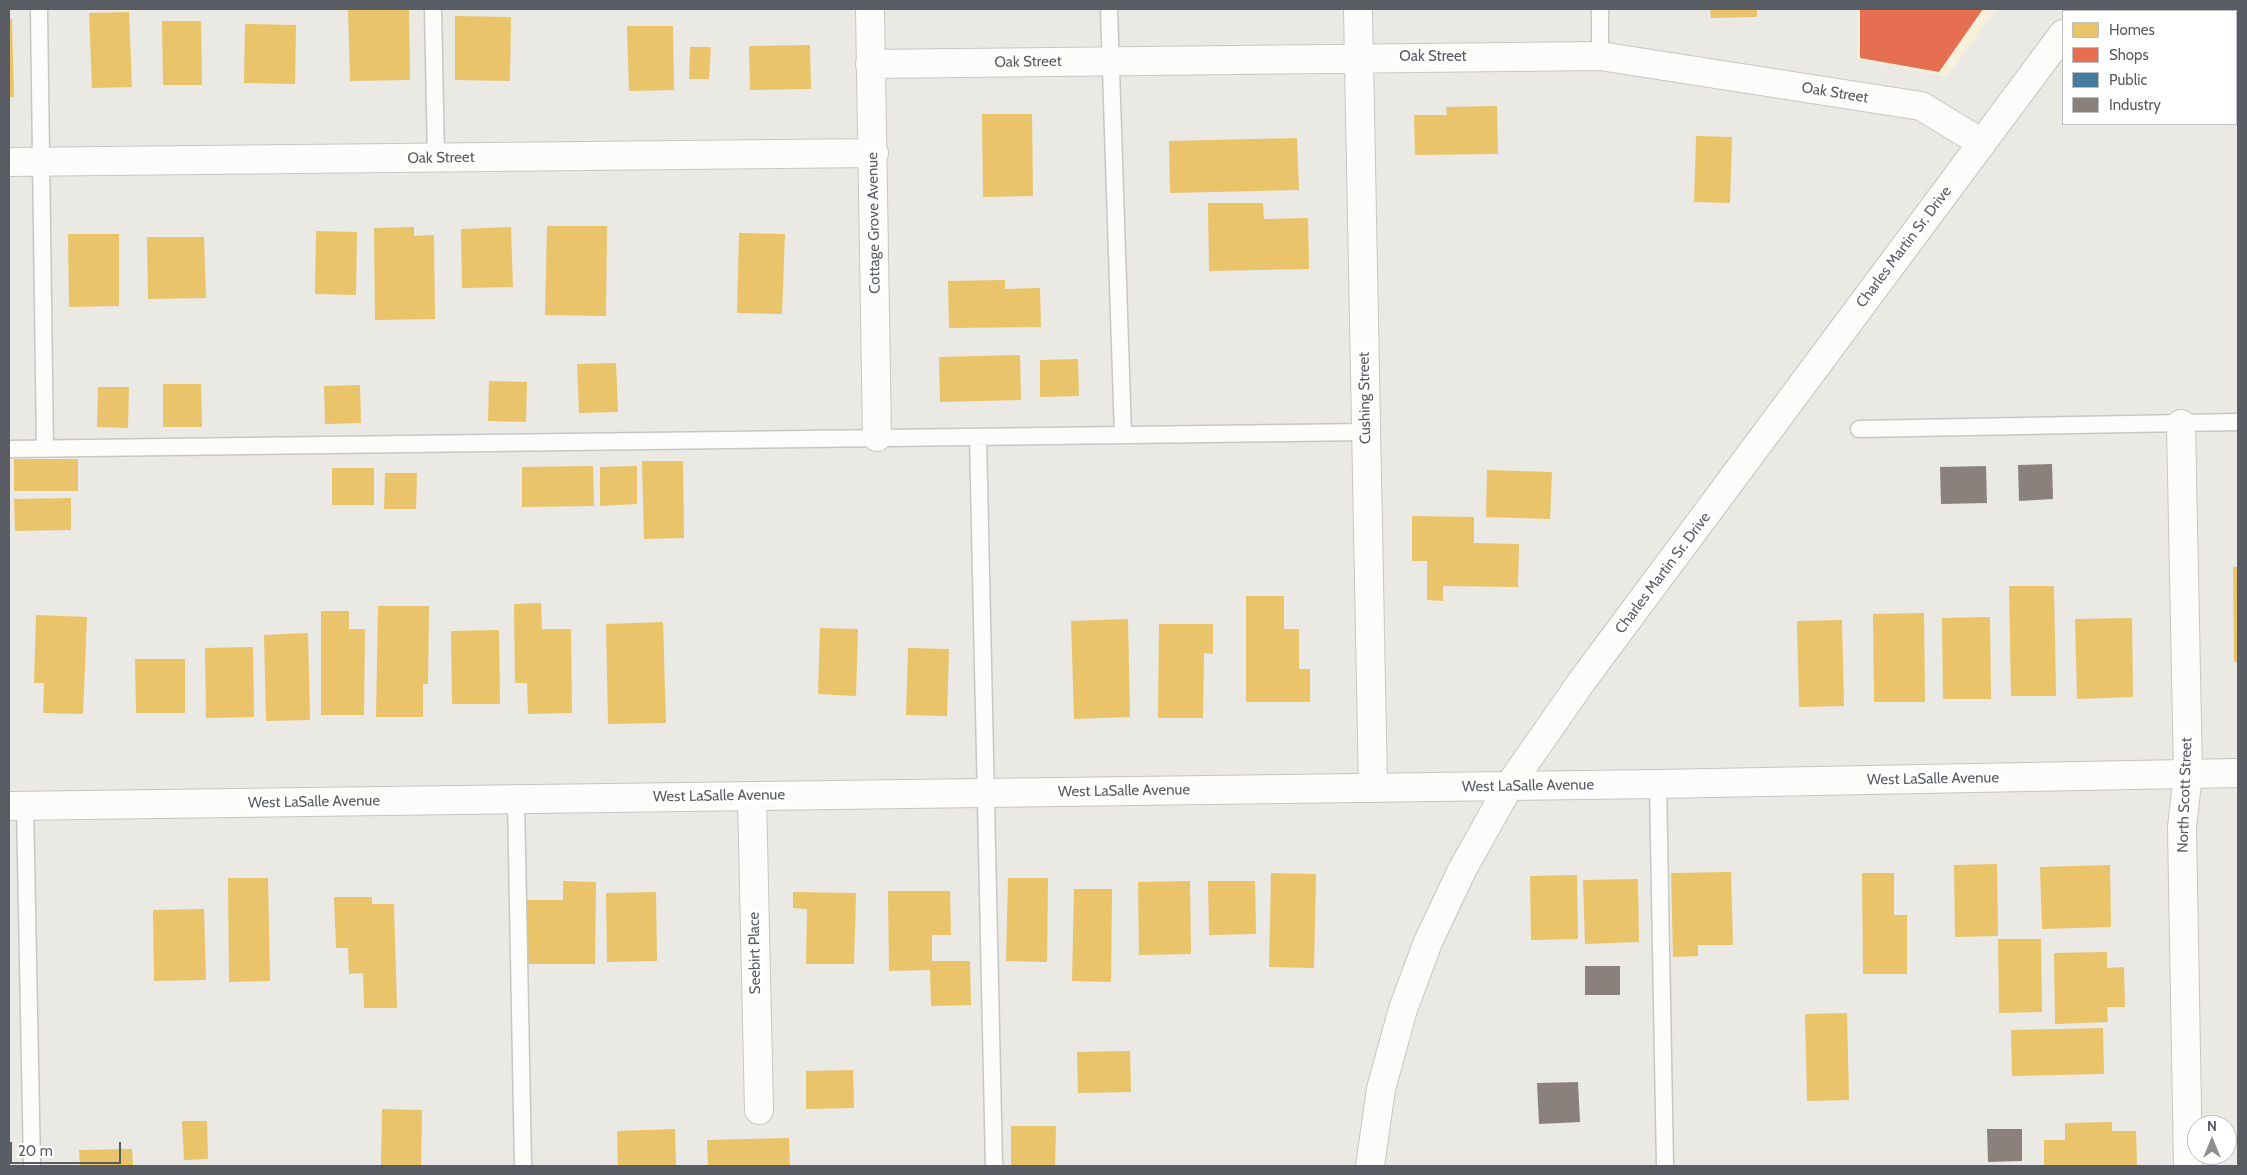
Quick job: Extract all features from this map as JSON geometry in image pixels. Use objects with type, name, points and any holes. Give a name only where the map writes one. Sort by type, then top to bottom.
[{"type":"street","name":"Cottage Grove Avenue","points":[[870,9],[870,64],[874,153],[877,437]]},
{"type":"street","name":"Cushing Street","points":[[1358,9],[1373,788]]},
{"type":"street","name":"Charles Martin Sr. Drive","points":[[1370,1166],[1381,1089],[1403,1009],[1428,942],[1462,870],[1509,786],[1588,674],[2062,35]]},
{"type":"street","name":"Oak Street","points":[[870,64],[1600,56],[1922,106],[1982,142]]},
{"type":"street","name":"Oak Street","points":[[9,162],[874,153]]},
{"type":"street","name":"North Scott Street","points":[[2181,424],[2188,774],[2182,827],[2188,1166]]},
{"type":"street","name":"West LaSalle Avenue","points":[[17,806],[1658,784],[2238,773]]},
{"type":"street","name":"Seebirt Place","points":[[752,796],[759,1110]]},
{"type":"lane","points":[[39,9],[45,449]]},
{"type":"lane","points":[[433,9],[436,158]]},
{"type":"lane","points":[[1109,9],[1123,435]]},
{"type":"lane","points":[[1600,9],[1600,56]]},
{"type":"lane","points":[[1859,429],[2238,422]]},
{"type":"lane","points":[[9,449],[1366,432]]},
{"type":"lane","points":[[978,437],[994,1166]]},
{"type":"lane","points":[[1658,784],[1665,1166]]},
{"type":"lane","points":[[516,799],[523,1166]]},
{"type":"lane","points":[[17,806],[32,1166]]},
{"type":"shaded area","points":[[1857,9],[1996,9],[1947,77],[1857,59]]},
{"type":"building: Homes","points":[[348,9],[409,9],[410,80],[350,81]]},
{"type":"building: Homes","points":[[1710,9],[1757,9],[1757,17],[1711,18]]},
{"type":"building: Homes","points":[[129,12],[132,87],[92,88],[89,13]]},
{"type":"building: Homes","points":[[455,16],[511,17],[510,81],[455,80]]},
{"type":"building: Homes","points":[[9,19],[12,19],[14,97],[9,97]]},
{"type":"building: Homes","points":[[162,21],[201,21],[202,85],[163,85]]},
{"type":"building: Homes","points":[[245,24],[296,25],[295,84],[244,83]]},
{"type":"building: Homes","points":[[627,26],[673,26],[674,90],[629,91]]},
{"type":"building: Homes","points":[[810,45],[811,89],[750,90],[749,46]]},
{"type":"building: Homes","points":[[690,47],[711,47],[709,79],[689,79]]},
{"type":"building: Homes","points":[[1497,106],[1498,154],[1415,155],[1414,115],[1447,115],[1446,107]]},
{"type":"building: Homes","points":[[982,114],[1032,114],[1033,196],[983,197]]},
{"type":"building: Homes","points":[[1696,136],[1732,137],[1730,203],[1694,202]]},
{"type":"building: Homes","points":[[1297,138],[1299,190],[1170,193],[1169,141]]},
{"type":"building: Homes","points":[[1208,203],[1263,203],[1264,219],[1308,218],[1309,269],[1209,271]]},
{"type":"building: Homes","points":[[547,226],[607,226],[606,316],[545,315]]},
{"type":"building: Homes","points":[[414,227],[414,236],[434,235],[435,319],[375,320],[374,228]]},
{"type":"building: Homes","points":[[511,227],[513,287],[462,288],[461,229]]},
{"type":"building: Homes","points":[[316,231],[357,232],[356,295],[315,294]]},
{"type":"building: Homes","points":[[739,233],[785,234],[782,314],[737,313]]},
{"type":"building: Homes","points":[[68,234],[119,234],[119,306],[69,307]]},
{"type":"building: Homes","points":[[147,237],[204,237],[206,298],[148,299]]},
{"type":"building: Homes","points":[[1005,280],[1005,289],[1040,288],[1041,327],[949,328],[948,281]]},
{"type":"building: Homes","points":[[1020,355],[1021,400],[940,402],[939,357]]},
{"type":"building: Homes","points":[[1078,359],[1079,396],[1040,397],[1040,360]]},
{"type":"building: Homes","points":[[616,363],[618,412],[579,413],[577,364]]},
{"type":"building: Homes","points":[[489,381],[527,382],[526,422],[488,421]]},
{"type":"building: Homes","points":[[163,384],[201,384],[202,427],[163,427]]},
{"type":"building: Homes","points":[[360,385],[361,423],[325,424],[324,386]]},
{"type":"building: Homes","points":[[98,387],[129,387],[128,428],[97,427]]},
{"type":"building: Homes","points":[[14,459],[78,459],[78,491],[14,491]]},
{"type":"building: Homes","points":[[642,461],[683,461],[684,538],[644,539]]},
{"type":"building: Homes","points":[[593,466],[594,506],[522,507],[522,467]]},
{"type":"building: Homes","points":[[637,466],[637,504],[600,506],[600,467]]},
{"type":"building: Homes","points":[[332,468],[374,468],[374,505],[332,505]]},
{"type":"building: Homes","points":[[1487,470],[1552,472],[1550,519],[1486,517]]},
{"type":"building: Homes","points":[[385,473],[417,473],[416,509],[384,509]]},
{"type":"building: Homes","points":[[71,498],[71,530],[15,531],[14,499]]},
{"type":"building: Homes","points":[[1412,516],[1474,517],[1474,543],[1519,544],[1518,587],[1443,586],[1443,601],[1427,600],[1427,561],[1412,561]]},
{"type":"building: Homes","points":[[2233,567],[2238,567],[2238,662],[2234,662]]},
{"type":"building: Homes","points":[[2009,586],[2054,586],[2056,696],[2011,696]]},
{"type":"building: Homes","points":[[1246,596],[1284,596],[1284,629],[1299,629],[1299,669],[1310,669],[1310,702],[1246,702]]},
{"type":"building: Homes","points":[[541,603],[542,629],[571,629],[572,713],[528,714],[527,683],[515,683],[514,604]]},
{"type":"building: Homes","points":[[378,606],[429,606],[428,684],[423,684],[423,717],[376,717]]},
{"type":"building: Homes","points":[[321,611],[349,611],[349,629],[365,629],[364,715],[321,715]]},
{"type":"building: Homes","points":[[1924,613],[1925,702],[1874,702],[1873,614]]},
{"type":"building: Homes","points":[[36,615],[87,617],[83,714],[43,713],[44,683],[34,683]]},
{"type":"building: Homes","points":[[1990,617],[1991,699],[1943,699],[1942,618]]},
{"type":"building: Homes","points":[[2132,618],[2133,697],[2077,699],[2075,619]]},
{"type":"building: Homes","points":[[1128,619],[1130,717],[1074,719],[1071,621]]},
{"type":"building: Homes","points":[[1842,620],[1844,706],[1799,707],[1797,621]]},
{"type":"building: Homes","points":[[663,622],[666,723],[608,724],[606,624]]},
{"type":"building: Homes","points":[[1159,624],[1213,624],[1213,654],[1204,653],[1203,718],[1158,718]]},
{"type":"building: Homes","points":[[820,628],[858,629],[856,696],[818,694]]},
{"type":"building: Homes","points":[[499,630],[500,704],[452,704],[451,631]]},
{"type":"building: Homes","points":[[308,633],[310,720],[266,721],[264,635]]},
{"type":"building: Homes","points":[[253,647],[254,717],[206,718],[205,648]]},
{"type":"building: Homes","points":[[908,648],[949,649],[947,716],[906,715]]},
{"type":"building: Homes","points":[[135,659],[185,659],[185,713],[136,713]]},
{"type":"building: Homes","points":[[1997,864],[1998,936],[1955,937],[1954,865]]},
{"type":"building: Homes","points":[[2110,865],[2111,927],[2042,929],[2040,867]]},
{"type":"building: Homes","points":[[1731,872],[1733,945],[1698,945],[1698,956],[1673,957],[1671,873]]},
{"type":"building: Homes","points":[[1271,873],[1316,874],[1314,968],[1269,967]]},
{"type":"building: Homes","points":[[1862,873],[1894,873],[1894,915],[1907,915],[1907,974],[1863,974]]},
{"type":"building: Homes","points":[[1577,875],[1578,939],[1531,940],[1530,876]]},
{"type":"building: Homes","points":[[228,878],[268,878],[270,981],[229,982]]},
{"type":"building: Homes","points":[[1008,878],[1048,878],[1047,962],[1006,961]]},
{"type":"building: Homes","points":[[1638,879],[1639,942],[1585,944],[1583,880]]},
{"type":"building: Homes","points":[[563,881],[596,882],[595,964],[526,964],[527,900],[563,900]]},
{"type":"building: Homes","points":[[1190,881],[1191,954],[1139,955],[1138,882]]},
{"type":"building: Homes","points":[[1208,881],[1255,881],[1256,934],[1209,935]]},
{"type":"building: Homes","points":[[1074,889],[1112,889],[1111,982],[1072,981]]},
{"type":"building: Homes","points":[[888,891],[950,891],[951,935],[932,935],[932,961],[970,961],[971,1005],[931,1006],[930,970],[889,971]]},
{"type":"building: Homes","points":[[656,892],[657,961],[607,962],[606,893]]},
{"type":"building: Homes","points":[[793,892],[856,893],[854,964],[806,964],[807,909],[793,908]]},
{"type":"building: Homes","points":[[334,897],[372,897],[372,904],[394,904],[397,1008],[364,1008],[363,973],[349,974],[348,948],[336,948]]},
{"type":"building: Homes","points":[[204,909],[206,980],[154,981],[153,910]]},
{"type":"building: Homes","points":[[1998,939],[2041,939],[2042,1012],[1999,1013]]},
{"type":"building: Homes","points":[[2107,952],[2107,968],[2124,967],[2125,1007],[2107,1007],[2108,1022],[2055,1024],[2054,953]]},
{"type":"building: Homes","points":[[1847,1013],[1849,1100],[1807,1101],[1805,1014]]},
{"type":"building: Homes","points":[[2103,1028],[2104,1074],[2012,1076],[2011,1030]]},
{"type":"building: Homes","points":[[1130,1051],[1131,1092],[1078,1093],[1077,1052]]},
{"type":"building: Homes","points":[[853,1070],[854,1108],[806,1109],[806,1071]]},
{"type":"building: Homes","points":[[382,1109],[422,1110],[421,1166],[381,1166]]},
{"type":"building: Homes","points":[[182,1121],[207,1121],[208,1159],[184,1160]]},
{"type":"building: Homes","points":[[2112,1122],[2112,1131],[2136,1131],[2137,1166],[2044,1166],[2044,1140],[2065,1140],[2065,1123]]},
{"type":"building: Homes","points":[[1011,1126],[1056,1126],[1055,1166],[1011,1166]]},
{"type":"building: Homes","points":[[675,1129],[676,1166],[618,1166],[617,1131]]},
{"type":"building: Homes","points":[[789,1138],[790,1166],[708,1166],[707,1140]]},
{"type":"building: Homes","points":[[132,1149],[133,1166],[80,1166],[79,1150]]},
{"type":"building: Shops","points":[[1860,9],[1983,9],[1939,72],[1860,58]]},
{"type":"building: Public","points":[[2238,19],[2238,56],[2237,55]]},
{"type":"building: Industry","points":[[2052,464],[2053,499],[2019,501],[2018,465]]},
{"type":"building: Industry","points":[[1986,466],[1987,503],[1941,504],[1940,467]]},
{"type":"building: Industry","points":[[1585,966],[1620,966],[1620,995],[1585,995]]},
{"type":"building: Industry","points":[[1578,1082],[1580,1122],[1539,1124],[1537,1083]]},
{"type":"building: Industry","points":[[1987,1129],[2022,1129],[2022,1161],[1988,1162]]}]
